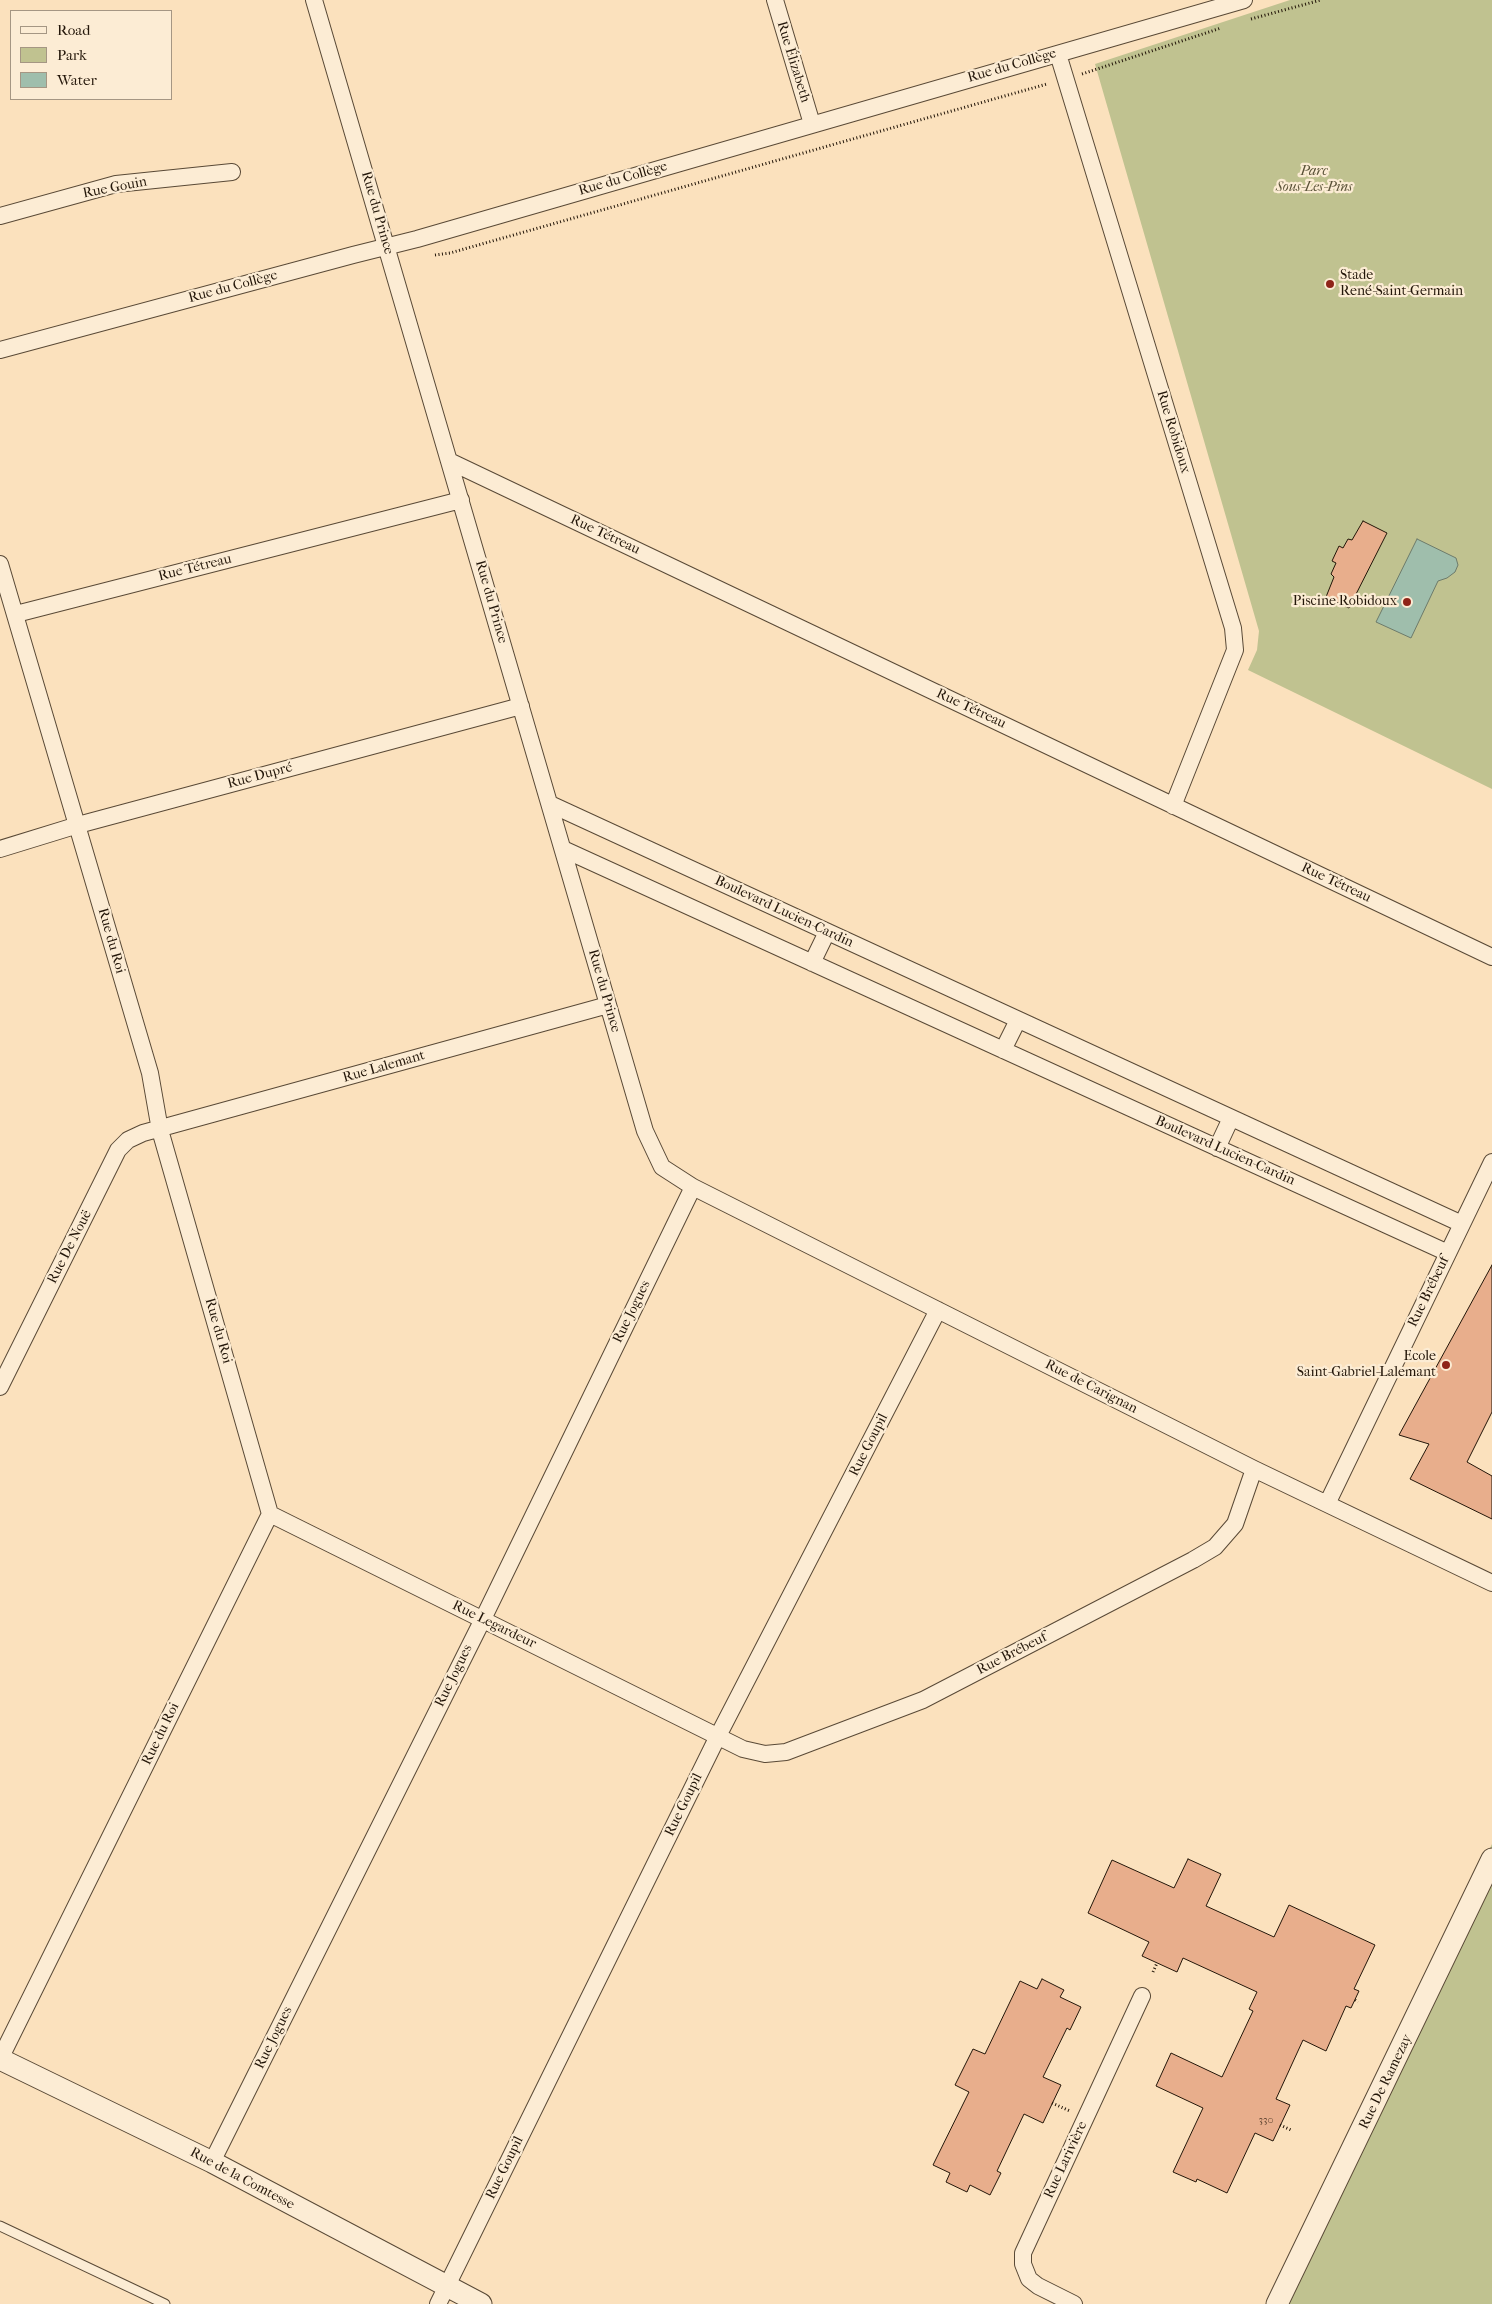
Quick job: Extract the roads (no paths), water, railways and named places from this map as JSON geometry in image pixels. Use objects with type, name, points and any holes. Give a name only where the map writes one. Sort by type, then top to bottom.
[{"type":"street","name":"Rue du Prince","points":[[314,0],[645,1131],[662,1167],[693,1187]]},
{"type":"street","name":"Rue Élizabeth","points":[[774,0],[812,124]]},
{"type":"street","name":"Rue du Collège","points":[[0,350],[417,239],[1241,0]]},
{"type":"street","name":"Rue Robidoux","points":[[1058,54],[1233,628],[1236,650],[1173,806]]},
{"type":"street","name":"Rue Gouin","points":[[0,216],[116,184],[232,172]]},
{"type":"street","name":"Rue Tétreau","points":[[450,461],[1492,957]]},
{"type":"street","name":"Rue Tétreau","points":[[16,614],[461,500]]},
{"type":"street","name":"Rue du Roi","points":[[0,564],[150,1073],[160,1130],[270,1514],[0,2059]]},
{"type":"street","name":"Rue Dupré","points":[[0,849],[78,825],[521,706]]},
{"type":"street","name":"Boulevard Lucien-Cardin","points":[[550,804],[1462,1224]]},
{"type":"street","name":"Boulevard Lucien-Cardin","points":[[563,850],[1448,1252]]},
{"type":"street","points":[[812,963],[827,932]]},
{"type":"street","name":"Rue Lalemant","points":[[160,1130],[608,1005]]},
{"type":"street","points":[[1003,1050],[1018,1020]]},
{"type":"street","points":[[1217,1148],[1231,1118]]},
{"type":"street","name":"Rue De Nouë","points":[[0,1387],[118,1150],[128,1140],[143,1133],[160,1130]]},
{"type":"street","name":"Rue Brébeuf","points":[[1327,1504],[1492,1162]]},
{"type":"street","name":"Rue de Carignan","points":[[693,1187],[1254,1469],[1492,1583]]},
{"type":"street","name":"Rue Jogues","points":[[212,2162],[482,1619],[693,1187]]},
{"type":"street","name":"Rue Goupil","points":[[442,2296],[718,1736],[938,1310]]},
{"type":"street","name":"Rue Brébeuf","points":[[718,1736],[743,1749],[765,1754],[786,1752],[923,1700],[1215,1547],[1236,1524],[1254,1469]]},
{"type":"street","name":"Rue Legardeur","points":[[270,1514],[718,1736]]},
{"type":"street","name":"Rue De Ramezay","points":[[1277,2304],[1492,1859]]},
{"type":"street","name":"Rue Larivière","points":[[1074,2304],[1038,2286],[1029,2279],[1023,2264],[1023,2253],[1142,1996]]},
{"type":"street","name":"Rue de la Comtesse","points":[[0,2059],[212,2162],[442,2296],[481,2304]]},
{"type":"lane","points":[[0,2226],[166,2304]]},
{"type":"water","name":"Piscine Robidoux","points":[[1417,539],[1456,558],[1458,565],[1455,572],[1447,578],[1438,581],[1411,638],[1376,622]]},
{"type":"place","name":"Stade René-Saint-Germain","points":[[1330,284]]},
{"type":"place","name":"Piscine Robidoux","points":[[1407,602]]},
{"type":"place","name":"Ecole Saint-Gabriel-Lalemant","points":[[1446,1365]]},
{"type":"park label","name":"Parc Sous-Les-Pins","points":[[1314,180]]}]
